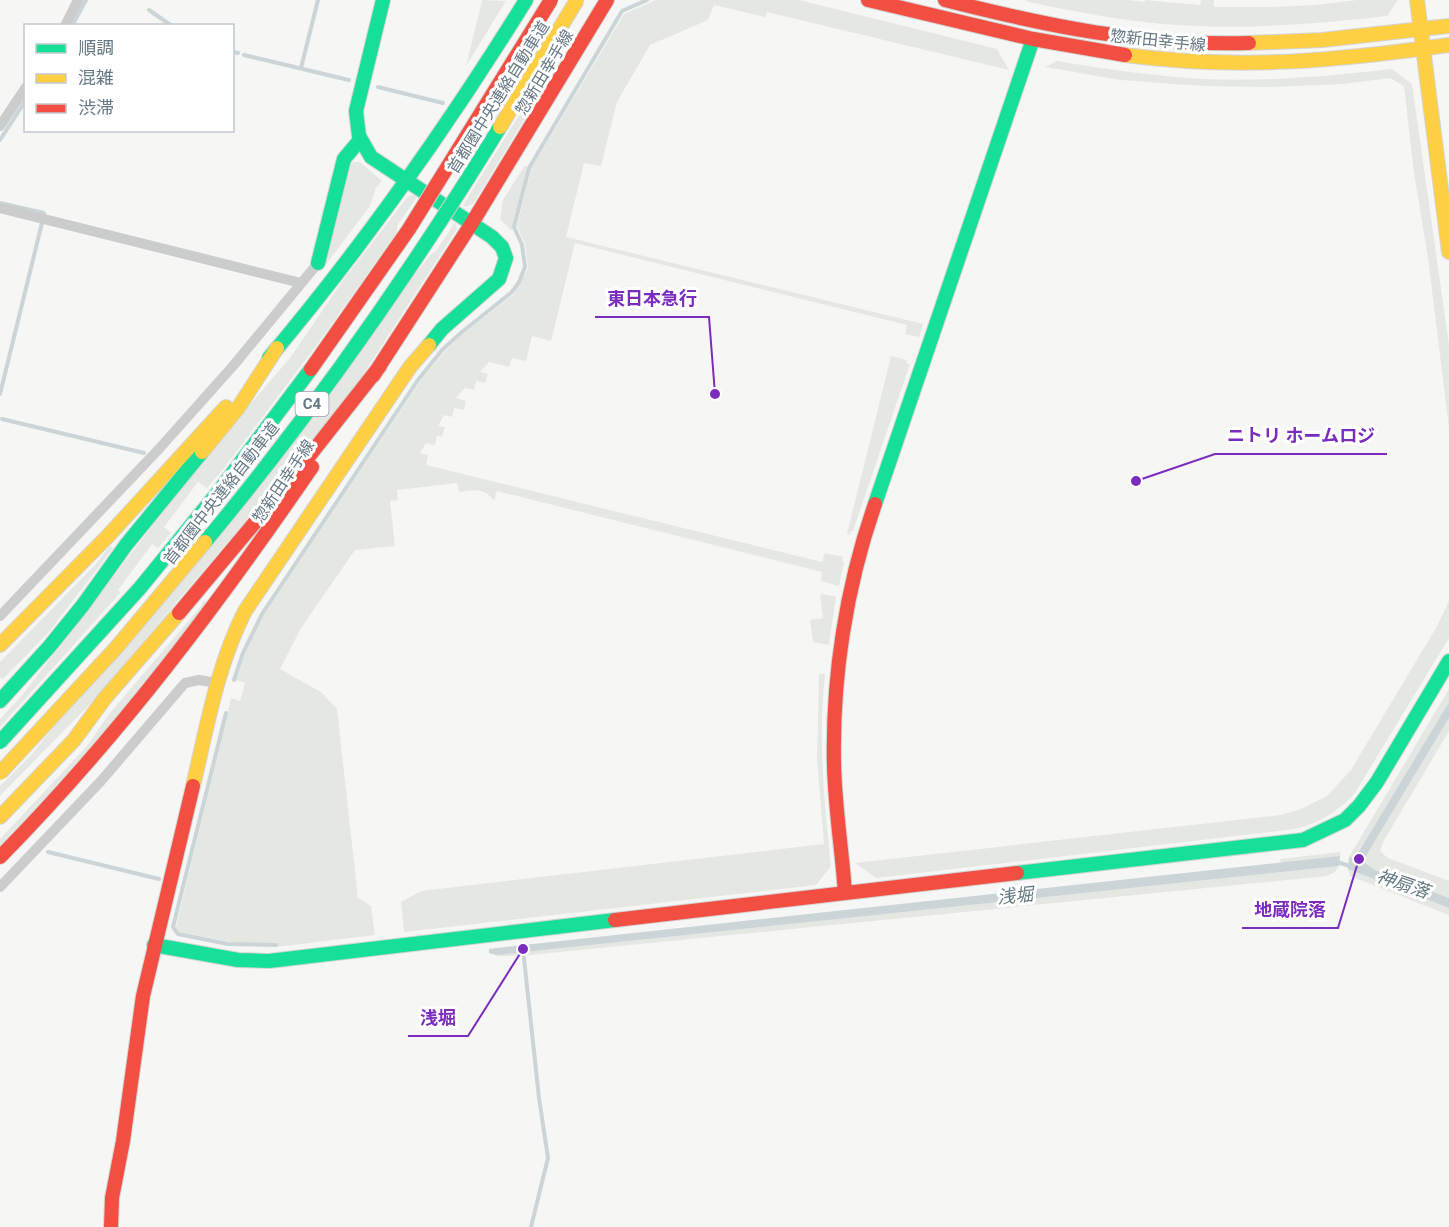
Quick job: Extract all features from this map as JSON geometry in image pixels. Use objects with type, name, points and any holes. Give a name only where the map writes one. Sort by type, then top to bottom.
[{"type":"main road","points":[[111,1227],[112,1198],[123,1141],[143,996],[217,682],[232,637],[245,611],[410,367],[442,329],[499,279],[506,258],[502,246],[371,157],[359,141],[356,111],[383,0]]},
{"type":"main road","points":[[0,645],[108,536],[199,439],[351,260],[408,181],[490,59],[526,0]]},
{"type":"main road","name":"首都圏中央連絡自動車道","points":[[0,742],[81,656],[158,567],[295,393],[390,259],[551,0]]},
{"type":"main road","name":"首都圏中央連絡自動車道","points":[[0,773],[94,672],[172,582],[282,445],[428,241],[577,0]]},
{"type":"main road","name":"惣新田幸手線","points":[[0,857],[103,745],[207,617],[267,534],[380,366],[471,223],[607,0]]},
{"type":"main road","name":"惣新田幸手線","points":[[868,0],[1033,39],[1121,54],[1198,62],[1243,64],[1356,58],[1449,45]]},
{"type":"main road","name":"惣新田幸手線","points":[[945,0],[995,6],[1110,36],[1190,42],[1282,42],[1337,39],[1449,26]]},
{"type":"main road","points":[[1417,0],[1449,252]]},
{"type":"main road","points":[[490,59],[536,8],[545,4],[560,6],[572,19],[576,51]]},
{"type":"main road","points":[[845,893],[835,790],[833,728],[836,681],[855,572],[875,504],[1033,39]]},
{"type":"main road","points":[[318,263],[344,159],[359,141]]},
{"type":"main road","points":[[0,701],[50,647],[126,545],[238,408],[277,348]]},
{"type":"main road","points":[[0,817],[74,740],[105,698],[192,599],[288,483],[380,366]]},
{"type":"main road","points":[[154,945],[238,960],[269,961],[1282,843],[1315,835],[1345,820],[1359,806],[1377,782],[1449,661]]},
{"type":"street","points":[[66,24],[78,0]]},
{"type":"street","points":[[0,126],[24,90]]},
{"type":"street","points":[[0,208],[301,283]]},
{"type":"street","points":[[0,616],[158,450],[233,366],[318,263]]},
{"type":"street","points":[[0,887],[101,781],[185,683],[199,680],[217,682]]},
{"type":"shaded area","points":[[656,0],[799,0],[997,49],[1009,70],[767,12],[765,17],[714,5],[708,20],[650,45],[617,102],[601,166],[584,163],[566,237],[923,324],[919,337],[905,334],[907,325],[575,243],[551,341],[532,336],[526,361],[512,358],[509,367],[489,362],[480,372],[488,374],[485,383],[476,381],[474,390],[465,388],[456,398],[466,401],[464,410],[454,408],[452,417],[444,415],[438,426],[445,427],[442,437],[437,435],[435,445],[426,443],[420,453],[428,455],[426,465],[822,562],[825,553],[843,557],[839,586],[821,581],[822,572],[497,491],[494,501],[482,491],[459,492],[457,483],[397,490],[398,500],[390,501],[395,546],[355,550],[301,628],[280,669],[321,692],[337,709],[358,898],[371,906],[375,935],[276,947],[275,943],[236,943],[179,932],[176,927],[231,698],[240,701],[245,683],[236,680],[245,654],[263,616],[421,380],[445,351],[463,334],[514,294],[528,268],[525,244],[517,226],[531,169],[624,14]]},
{"type":"shaded area","points":[[1026,0],[1145,2],[1145,0],[1200,5],[1201,0],[1214,0],[1214,7],[1269,7],[1357,0],[1398,0],[1387,16],[1303,24],[1219,27],[1129,20],[1062,9]]},
{"type":"shaded area","points":[[482,1],[506,1],[466,66]]},
{"type":"shaded area","points":[[566,40],[561,59],[473,204],[466,207],[463,205]]},
{"type":"shaded area","points":[[1057,61],[1148,74],[1227,80],[1298,78],[1392,69],[1412,84],[1449,345],[1449,428],[1404,86],[1390,78],[1343,84],[1271,87],[1202,86],[1121,80],[1045,67]]},
{"type":"shaded area","points":[[360,162],[382,181],[376,188],[370,206],[324,267],[351,164]]},
{"type":"shaded area","points":[[525,165],[527,167],[512,231],[500,219],[503,200]]},
{"type":"shaded area","points":[[408,196],[417,197],[397,226],[397,232],[322,338],[224,468],[207,488],[198,482],[164,527],[171,533],[158,548],[152,544],[118,590],[121,592],[0,727],[0,719],[23,694],[209,452],[290,358],[341,283]]},
{"type":"shaded area","points":[[455,222],[457,229],[359,381],[309,446],[92,702],[0,796],[0,786],[32,754],[431,254],[436,251]]},
{"type":"shaded area","points":[[891,356],[907,360],[906,363],[910,364],[850,535],[847,534]]},
{"type":"shaded area","points":[[110,546],[113,548],[49,632],[3,679],[0,677],[0,662],[95,565]]},
{"type":"shaded area","points":[[820,595],[836,597],[829,645],[813,642],[810,620],[823,618]]},
{"type":"shaded area","points":[[203,600],[207,602],[201,612],[129,703],[47,796],[0,845],[0,839],[87,746],[109,714],[202,605]]},
{"type":"shaded area","points":[[1449,601],[1449,638],[1355,793],[1335,811],[1312,824],[1295,829],[876,878],[855,863],[1281,815],[1301,809],[1327,796],[1351,770],[1436,628]]},
{"type":"shaded area","points":[[819,674],[825,674],[822,746],[831,866],[816,885],[404,932],[401,902],[421,891],[824,844],[817,759]]},
{"type":"shaded area","points":[[1449,689],[1449,702],[1355,858],[1349,857]]},
{"type":"shaded area","points":[[1449,718],[1449,731],[1383,842],[1380,851],[1388,858],[1449,881],[1449,898],[1375,870],[1366,864],[1364,858]]},
{"type":"shaded area","points":[[1341,852],[1340,856],[1281,864],[1280,859]]},
{"type":"shaded area","points":[[1339,866],[1335,872],[1327,876],[520,956],[498,956],[489,953],[497,955]]},
{"type":"shaded area","points":[[1348,869],[1449,908],[1449,915],[1350,876]]},
{"type":"water","name":"神扇落","points":[[1449,702],[1449,718],[1364,859],[1366,864],[1375,870],[1449,898],[1449,908],[1348,869],[1349,857],[1355,858]]},
{"type":"water","points":[[1340,856],[1339,866],[497,955],[489,953],[489,949],[497,948]]},
{"type":"waterway","points":[[73,24],[86,0]]},
{"type":"waterway","points":[[301,68],[318,0]]},
{"type":"waterway","points":[[234,680],[243,653],[262,614],[418,380],[443,349],[512,292],[519,282],[525,267],[522,245],[514,227],[529,168],[622,11],[647,0]]},
{"type":"waterway","points":[[149,10],[169,24]]},
{"type":"waterway","points":[[234,52],[238,53]]},
{"type":"waterway","points":[[244,55],[349,80]]},
{"type":"waterway","points":[[378,87],[443,103]]},
{"type":"waterway","points":[[0,140],[24,103]]},
{"type":"waterway","points":[[0,203],[44,213],[44,215]]},
{"type":"waterway","points":[[0,394],[42,223]]},
{"type":"waterway","points":[[2,419],[144,453]]},
{"type":"waterway","points":[[226,713],[173,927],[178,934],[228,944],[276,945]]},
{"type":"waterway","points":[[48,852],[159,879]]},
{"type":"waterway","name":"浅堀","points":[[1337,862],[1353,867]]},
{"type":"waterway","points":[[523,949],[539,1098],[548,1158],[531,1227]]},
{"type":"traffic: fast","points":[[383,0],[356,111],[359,136],[371,157],[492,237],[502,247],[506,258],[499,279],[442,329],[429,345]]},
{"type":"traffic: fast","points":[[269,358],[404,184],[526,0]]},
{"type":"traffic: fast","points":[[875,504],[1033,39]]},
{"type":"traffic: fast","points":[[205,542],[285,442],[360,340],[432,235],[500,127]]},
{"type":"traffic: fast","points":[[318,263],[344,159],[359,141]]},
{"type":"traffic: fast","points":[[0,742],[140,588],[219,491],[311,369]]},
{"type":"traffic: fast","points":[[0,701],[49,647],[83,605],[126,545],[202,452]]},
{"type":"traffic: fast","points":[[1017,873],[1303,840],[1345,820],[1377,782],[1449,661]]},
{"type":"traffic: fast","points":[[154,945],[238,960],[269,961],[615,920]]},
{"type":"traffic: slow","points":[[500,127],[577,0]]},
{"type":"traffic: slow","points":[[1417,0],[1449,252]]},
{"type":"traffic: slow","points":[[1249,43],[1322,40],[1449,26]]},
{"type":"traffic: slow","points":[[1125,55],[1208,62],[1287,62],[1449,45]]},
{"type":"traffic: slow","points":[[193,786],[220,675],[245,611],[410,367],[429,345]]},
{"type":"traffic: slow","points":[[202,452],[238,408],[277,348]]},
{"type":"traffic: slow","points":[[0,645],[108,536],[226,407]]},
{"type":"traffic: slow","points":[[0,773],[116,648],[205,542]]},
{"type":"traffic: slow","points":[[0,817],[74,740],[105,698],[179,613]]},
{"type":"traffic: jam","points":[[311,369],[409,229],[551,0]]},
{"type":"traffic: jam","points":[[373,376],[472,223],[607,0]]},
{"type":"traffic: jam","points":[[868,0],[1033,39],[1125,55]]},
{"type":"traffic: jam","points":[[945,0],[1058,26],[1133,38],[1249,43]]},
{"type":"traffic: jam","points":[[179,613],[288,483],[380,366]]},
{"type":"traffic: jam","points":[[0,857],[85,765],[165,669],[312,467]]},
{"type":"traffic: jam","points":[[845,893],[835,781],[835,699],[849,600],[875,504]]},
{"type":"traffic: jam","points":[[111,1227],[112,1198],[123,1141],[143,996],[193,786]]},
{"type":"traffic: jam","points":[[615,920],[1017,873]]},
{"type":"place","name":"東日本急行","points":[[715,394]]},
{"type":"place","name":"ニトリ ホームロジ","points":[[1136,481]]},
{"type":"place","name":"地蔵院落","points":[[1359,859]]},
{"type":"place","name":"浅堀","points":[[523,949]]}]
